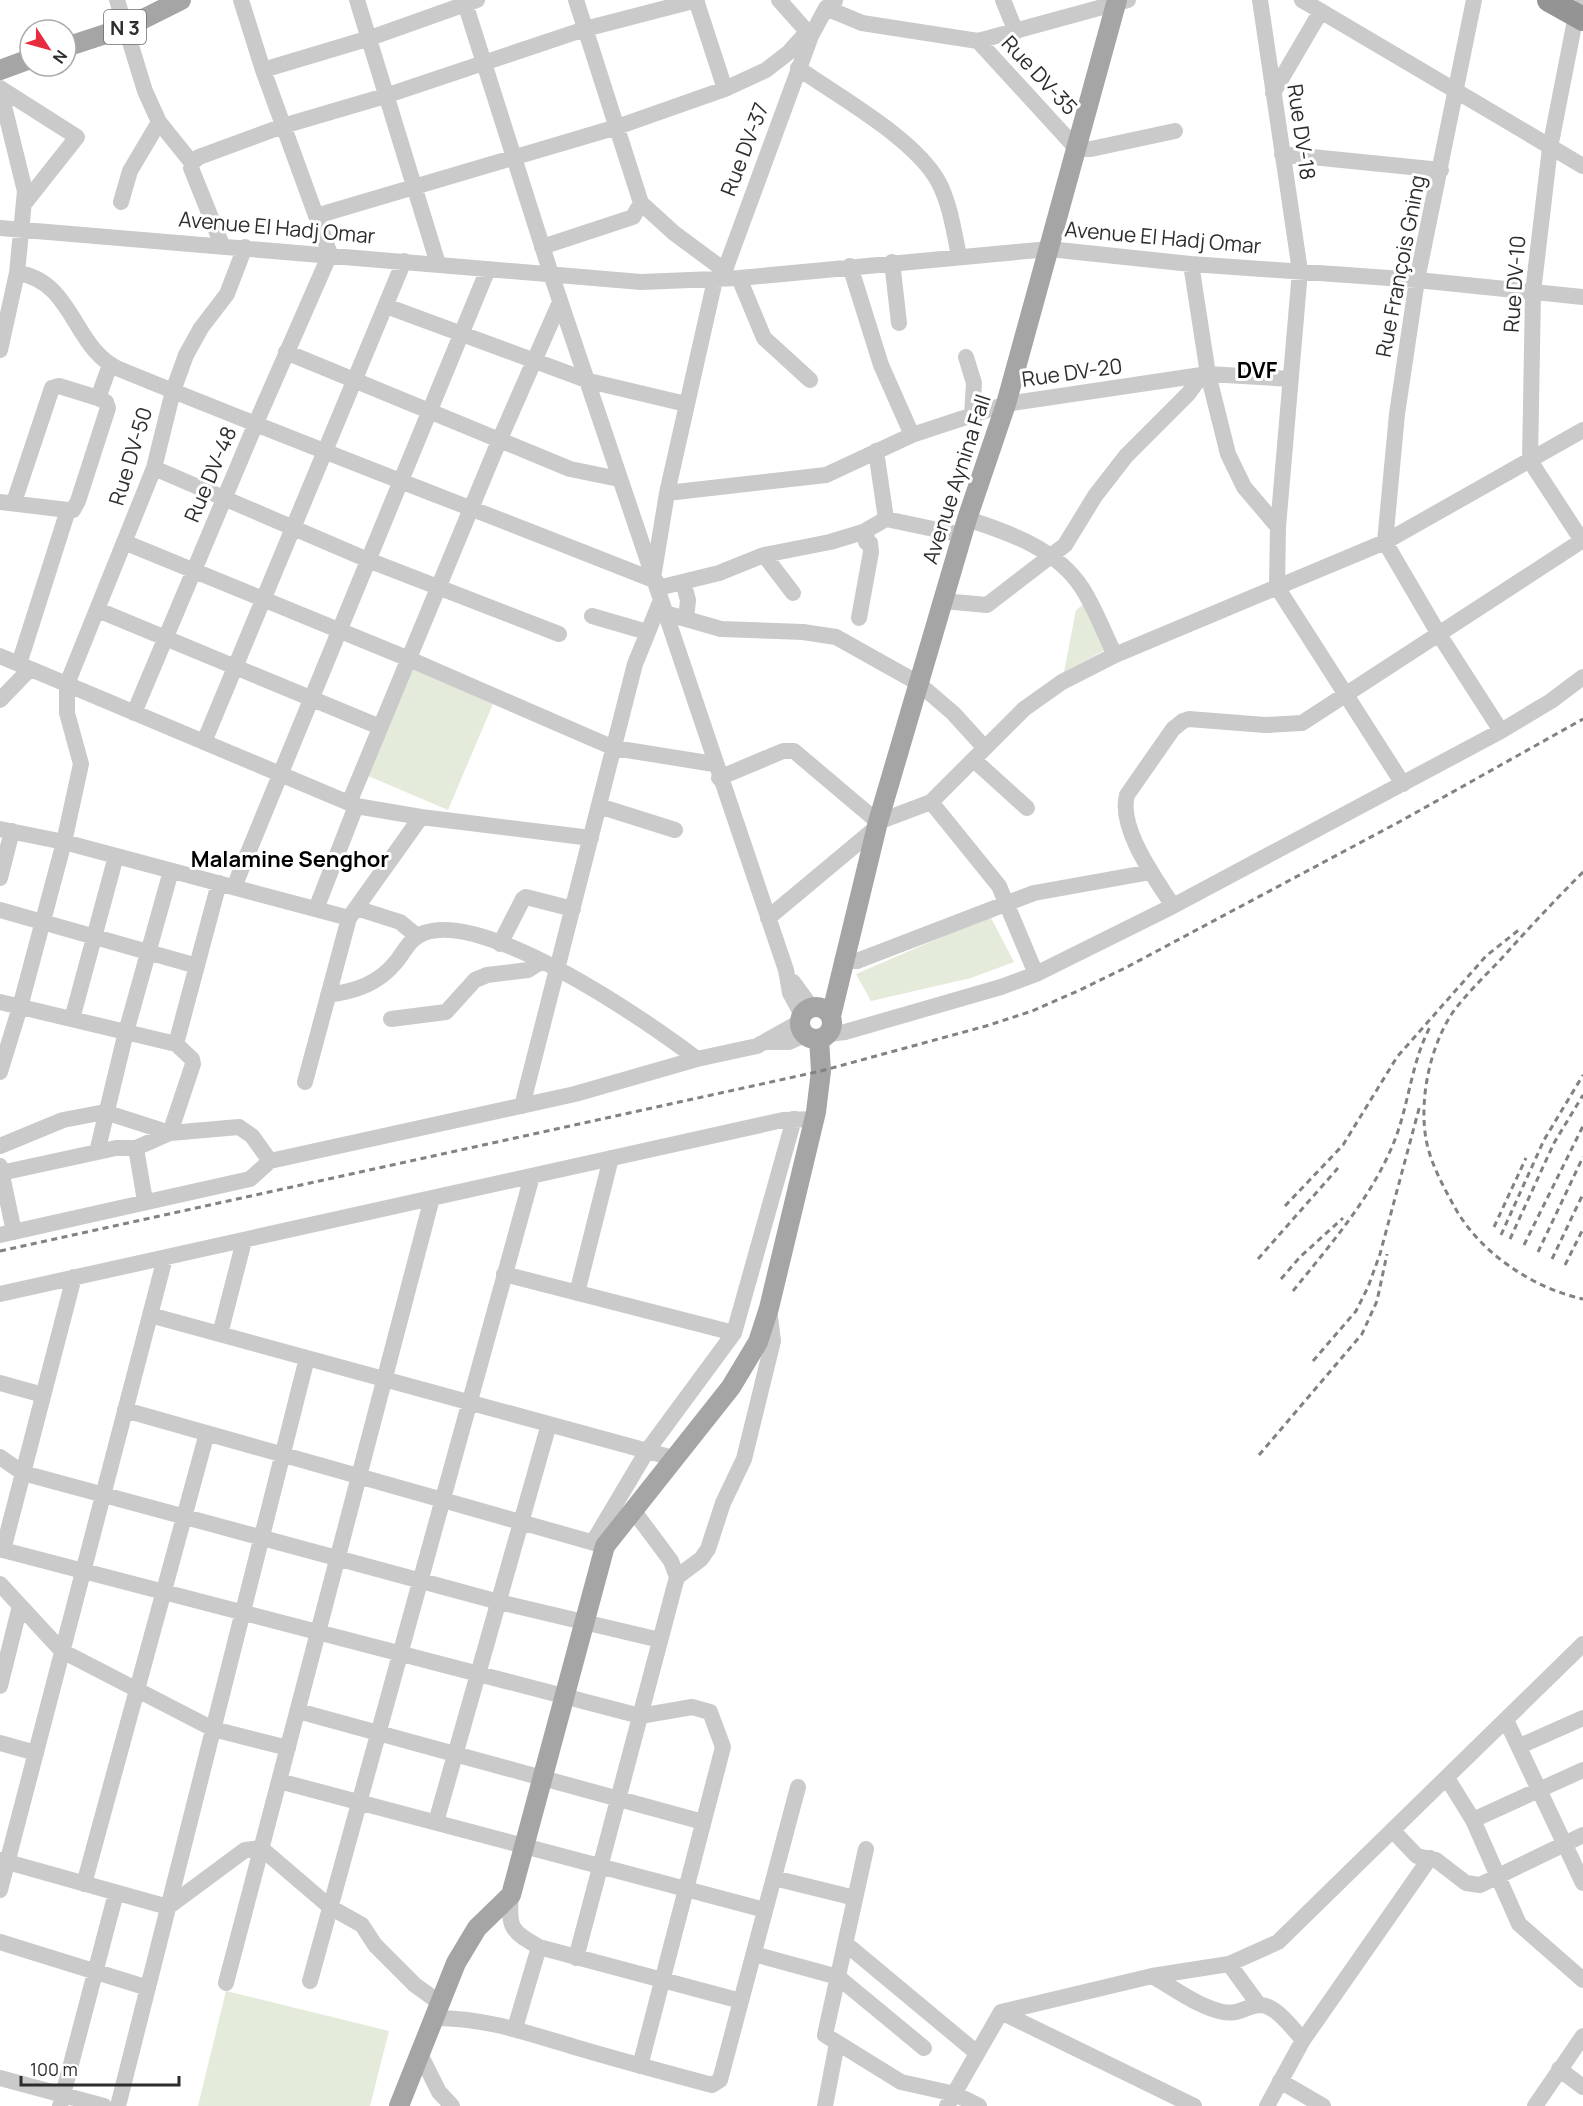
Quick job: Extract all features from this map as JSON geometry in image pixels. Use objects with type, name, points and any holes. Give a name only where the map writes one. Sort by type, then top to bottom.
[{"type":"highway","points":[[1549,0],[1581,13]]},
{"type":"main road","name":"N 3","points":[[78,43],[127,27],[181,0]]},
{"type":"main road","name":"Avenue Aynina Fall","points":[[599,1544],[633,1510],[731,1388],[758,1342],[769,1308],[814,1119],[820,1071],[816,1022],[841,967],[877,825],[918,683],[965,527],[1006,404],[1121,1]]},
{"type":"main road","points":[[0,70],[18,63]]},
{"type":"main road","points":[[399,2106],[466,1944],[488,1916],[511,1895],[585,1621],[599,1544]]},
{"type":"street","points":[[117,0],[145,91],[159,122],[192,163]]},
{"type":"street","points":[[241,0],[263,70],[330,254]]},
{"type":"street","points":[[357,0],[438,264]]},
{"type":"street","points":[[576,0],[641,203],[725,277],[764,338],[810,380]]},
{"type":"street","points":[[222,245],[191,168],[192,163],[199,156],[283,126],[385,96],[585,29],[696,0],[725,89]]},
{"type":"street","points":[[779,0],[809,34]]},
{"type":"street","points":[[1003,0],[1016,32]]},
{"type":"street","name":"Rue DV-18","points":[[1260,0],[1300,271],[1278,527],[1277,587]]},
{"type":"street","points":[[1302,0],[1583,166]]},
{"type":"street","name":"Rue François Gning","points":[[1385,542],[1397,414],[1417,280],[1474,0]]},
{"type":"street","points":[[263,70],[370,38],[469,1],[513,158],[659,591],[716,771],[786,970],[816,1022]]},
{"type":"street","points":[[978,41],[1121,1]]},
{"type":"street","points":[[316,216],[617,127],[725,89],[766,70],[788,53],[809,34],[831,4]]},
{"type":"street","name":"Rue DV-35","points":[[831,4],[862,23],[978,41],[1077,149]]},
{"type":"street","points":[[1273,93],[1321,11]]},
{"type":"street","name":"Rue DV-10","points":[[1530,461],[1533,292],[1550,148],[1581,13]]},
{"type":"street","name":"Rue DV-37","points":[[659,591],[667,493],[686,404],[725,277],[809,34]]},
{"type":"street","points":[[798,68],[902,142],[920,158],[939,183],[959,256]]},
{"type":"street","points":[[0,89],[77,137],[24,204]]},
{"type":"street","points":[[0,89],[25,191],[17,273],[0,350]]},
{"type":"street","points":[[121,202],[130,171],[159,122]]},
{"type":"street","points":[[1077,149],[1091,149],[1175,131]]},
{"type":"street","points":[[1282,154],[1441,171]]},
{"type":"street","points":[[542,247],[633,217],[641,203]]},
{"type":"street","name":"Avenue El Hadj Omar","points":[[0,228],[641,282],[1049,249],[1191,264],[1417,280],[1583,297]]},
{"type":"street","name":"Rue DV-50","points":[[67,684],[154,468],[173,391],[192,342],[227,294],[245,247]]},
{"type":"street","name":"Rue DV-48","points":[[134,713],[286,352],[330,254]]},
{"type":"street","points":[[204,742],[404,261]]},
{"type":"street","points":[[892,262],[899,323]]},
{"type":"street","points":[[1191,264],[1205,374],[1228,454],[1244,487],[1278,527]]},
{"type":"street","points":[[850,266],[880,365],[912,435]]},
{"type":"street","points":[[177,1044],[197,966],[226,885],[280,774],[489,269]]},
{"type":"street","points":[[17,273],[31,275],[49,285],[110,365],[471,508],[659,591],[686,619],[721,629],[803,632],[836,637],[863,650],[891,670],[918,683],[953,714],[979,753],[1027,808]]},
{"type":"street","points":[[316,909],[380,727],[499,441],[561,302]]},
{"type":"street","points":[[386,306],[462,333],[534,363],[588,381],[686,404]]},
{"type":"street","points":[[286,352],[570,469],[620,479]]},
{"type":"street","points":[[966,357],[974,383],[972,415]]},
{"type":"street","points":[[98,398],[110,365]]},
{"type":"street","points":[[943,601],[987,605],[1052,557],[1065,545],[1095,496],[1126,456],[1205,374]]},
{"type":"street","name":"Rue DV-20","points":[[667,493],[826,475],[912,435],[1006,404],[1205,374],[1291,379]]},
{"type":"street","points":[[59,386],[98,398],[106,402],[108,408],[78,501],[73,510],[7,502],[52,388],[59,386]]},
{"type":"street","points":[[768,918],[877,825],[931,802],[1024,709],[1062,682],[1115,655],[1385,542],[1583,430]]},
{"type":"street","points":[[876,452],[886,519]]},
{"type":"street","points":[[1173,906],[1151,872],[1129,828],[1124,807],[1127,795],[1173,729],[1189,719],[1266,724],[1302,723],[1346,693],[1440,636],[1583,541],[1530,461]]},
{"type":"street","points":[[154,468],[368,560],[559,634]]},
{"type":"street","points":[[0,700],[24,666],[68,510]]},
{"type":"street","points":[[659,591],[719,573],[764,555],[830,542],[867,530],[886,519],[965,527],[1012,535],[1052,557],[1082,587],[1115,655]]},
{"type":"street","points":[[859,618],[871,552],[870,543],[866,542],[867,530]]},
{"type":"street","points":[[124,542],[409,658],[614,748],[716,771],[783,751],[794,751],[877,825]]},
{"type":"street","points":[[1385,542],[1440,636],[1501,731]]},
{"type":"street","points":[[764,555],[793,593]]},
{"type":"street","points":[[683,582],[688,600],[686,619]]},
{"type":"street","points":[[1277,587],[1403,784]]},
{"type":"street","points":[[522,1106],[635,664],[659,591]]},
{"type":"street","points":[[98,610],[380,727]]},
{"type":"street","points":[[592,616],[647,632]]},
{"type":"street","points":[[0,656],[352,805],[421,817],[591,838]]},
{"type":"street","points":[[270,1161],[252,1136],[239,1127],[170,1133],[136,1148],[116,1148],[1,1170],[7,1234],[250,1179],[270,1161],[575,1094],[697,1059],[767,1042],[779,1032],[816,1022],[843,1020],[863,1025],[991,990],[1036,974],[1173,906],[1501,731],[1551,701],[1583,677]]},
{"type":"street","points":[[0,1072],[43,922],[81,764],[67,713],[67,684]]},
{"type":"street","points":[[931,802],[999,886],[1036,974]]},
{"type":"street","points":[[599,806],[675,830]]},
{"type":"street","points":[[305,1082],[353,913],[421,817]]},
{"type":"street","points":[[0,878],[6,830],[64,842],[316,909],[400,922],[417,936]]},
{"type":"street","points":[[72,1019],[116,856]]},
{"type":"street","points":[[96,1152],[126,1032],[171,871]]},
{"type":"street","points":[[841,967],[1034,893],[1151,872]]},
{"type":"street","points":[[500,944],[526,897],[573,909]]},
{"type":"street","points":[[0,910],[197,966]]},
{"type":"street","points":[[328,995],[358,990],[380,978],[417,936],[448,929],[468,931],[558,968],[666,1036],[697,1059]]},
{"type":"street","points":[[391,1019],[446,1012],[475,980],[487,975],[528,970],[542,961]]},
{"type":"street","points":[[0,1002],[177,1044],[192,1059],[193,1065],[170,1133]]},
{"type":"street","points":[[0,1146],[69,1117],[105,1112],[170,1133]]},
{"type":"street","points":[[125,1410],[599,1544],[647,1451],[734,1332],[794,1119]]},
{"type":"street","points":[[0,1294],[611,1158],[794,1119],[814,1119]]},
{"type":"street","points":[[136,1148],[145,1201]]},
{"type":"street","points":[[576,1293],[611,1158]]},
{"type":"street","points":[[310,1982],[532,1176]]},
{"type":"street","points":[[226,1983],[432,1198]]},
{"type":"street","points":[[220,1334],[244,1241]]},
{"type":"street","points":[[0,1890],[4,1861],[36,1753],[165,1258]]},
{"type":"street","points":[[504,1274],[734,1332]]},
{"type":"street","points":[[74,1277],[3,1550],[640,1716],[692,1707],[710,1712],[723,1747],[640,2066]]},
{"type":"street","points":[[677,1577],[701,1559],[708,1549],[723,1503],[744,1459],[773,1341],[769,1308]]},
{"type":"street","points":[[150,1314],[673,1458]]},
{"type":"street","points":[[118,2106],[307,1358]]},
{"type":"street","points":[[0,1383],[43,1395]]},
{"type":"street","points":[[436,1822],[549,1424]]},
{"type":"street","points":[[84,1884],[207,1433]]},
{"type":"street","points":[[0,1457],[23,1473],[499,1602],[660,1640]]},
{"type":"street","points":[[576,1958],[677,1577],[671,1561],[633,1510]]},
{"type":"street","points":[[0,1584],[62,1652],[213,1729],[288,1748]]},
{"type":"street","points":[[0,1686],[20,1606]]},
{"type":"street","points":[[951,2100],[1001,2012],[1152,1976],[1229,1964],[1278,1942],[1394,1832],[1583,1644]]},
{"type":"street","points":[[297,1711],[703,1822]]},
{"type":"street","points":[[1506,1720],[1583,1883]]},
{"type":"street","points":[[1520,1746],[1581,1725]]},
{"type":"street","points":[[0,1743],[36,1753]]},
{"type":"street","points":[[1473,1820],[1583,1770]]},
{"type":"street","points":[[1447,1778],[1473,1820],[1519,1924],[1583,1980]]},
{"type":"street","points":[[279,1781],[765,1910]]},
{"type":"street","points":[[168,1907],[245,1850],[261,1848],[330,1907],[363,1925],[375,1945],[437,2011],[515,2028],[712,2085],[720,2080],[798,1787]]},
{"type":"street","points":[[1394,1832],[1418,1856],[1430,1858],[1473,1885],[1583,1835]]},
{"type":"street","points":[[866,1849],[825,2035],[901,2082],[951,2100],[979,2106]]},
{"type":"street","points":[[1267,2106],[1303,2040],[1430,1858]]},
{"type":"street","points":[[4,1861],[168,1907]]},
{"type":"street","points":[[774,1878],[855,1898]]},
{"type":"street","points":[[62,2100],[116,1893]]},
{"type":"street","points":[[511,1895],[509,1920],[517,1935],[540,1947],[741,2001]]},
{"type":"street","points":[[0,1942],[148,1988]]},
{"type":"street","points":[[846,1944],[977,2053]]},
{"type":"street","points":[[515,2028],[540,1947]]},
{"type":"street","points":[[754,1954],[838,1977],[924,2048]]},
{"type":"street","points":[[1229,1964],[1260,2005],[1278,2014],[1303,2040]]},
{"type":"street","points":[[1152,1976],[1222,2012],[1235,2014],[1260,2005]]},
{"type":"street","points":[[1001,2012],[1194,2106]]},
{"type":"street","points":[[1534,2106],[1583,2036]]},
{"type":"street","points":[[825,2106],[837,2043]]},
{"type":"street","points":[[421,2056],[439,2092],[452,2106]]},
{"type":"street","points":[[1559,2069],[1583,2087]]},
{"type":"street","points":[[0,2078],[62,2100],[104,2106]]},
{"type":"street","points":[[1280,2081],[1323,2106]]},
{"type":"green space","points":[[1085,603],[1105,650],[1064,672],[1076,610]]},
{"type":"green space","points":[[412,669],[493,704],[448,810],[366,775]]},
{"type":"green space","points":[[990,916],[1014,962],[971,978],[871,1001],[856,974]]},
{"type":"green space","points":[[226,1991],[389,2031],[370,2106],[198,2106]]},
{"type":"railway","points":[[0,1251],[821,1071],[986,1026],[1032,1011],[1127,967],[1399,822],[1583,719]]},
{"type":"railway","points":[[1583,872],[1453,1012],[1438,1041],[1428,1073],[1424,1107],[1426,1139],[1434,1165],[1441,1182],[1465,1223],[1492,1253],[1526,1277],[1564,1294],[1583,1299]]},
{"type":"railway","points":[[1285,1206],[1343,1145],[1397,1057],[1486,956],[1520,929]]},
{"type":"railway","points":[[1293,1291],[1349,1220],[1385,1162],[1399,1128],[1418,1055],[1430,1027]]},
{"type":"railway","points":[[1501,1235],[1544,1140],[1583,1075]]},
{"type":"railway","points":[[1510,1239],[1554,1143],[1583,1095]]},
{"type":"railway","points":[[1313,1361],[1356,1311],[1368,1287],[1380,1254],[1420,1105]]},
{"type":"railway","points":[[1524,1245],[1583,1126]]},
{"type":"railway","points":[[1538,1252],[1583,1157]]},
{"type":"railway","points":[[1494,1227],[1526,1158]]},
{"type":"railway","points":[[1258,1259],[1338,1168]]},
{"type":"railway","points":[[1552,1259],[1583,1194]]},
{"type":"railway","points":[[1281,1279],[1300,1257],[1343,1218]]},
{"type":"railway","points":[[1565,1265],[1583,1229]]},
{"type":"railway","points":[[1259,1455],[1362,1334],[1377,1301],[1387,1254]]},
{"type":"district","name":"DVF","points":[[1257,370]]},
{"type":"district","name":"Malamine Senghor","points":[[290,859]]}]
